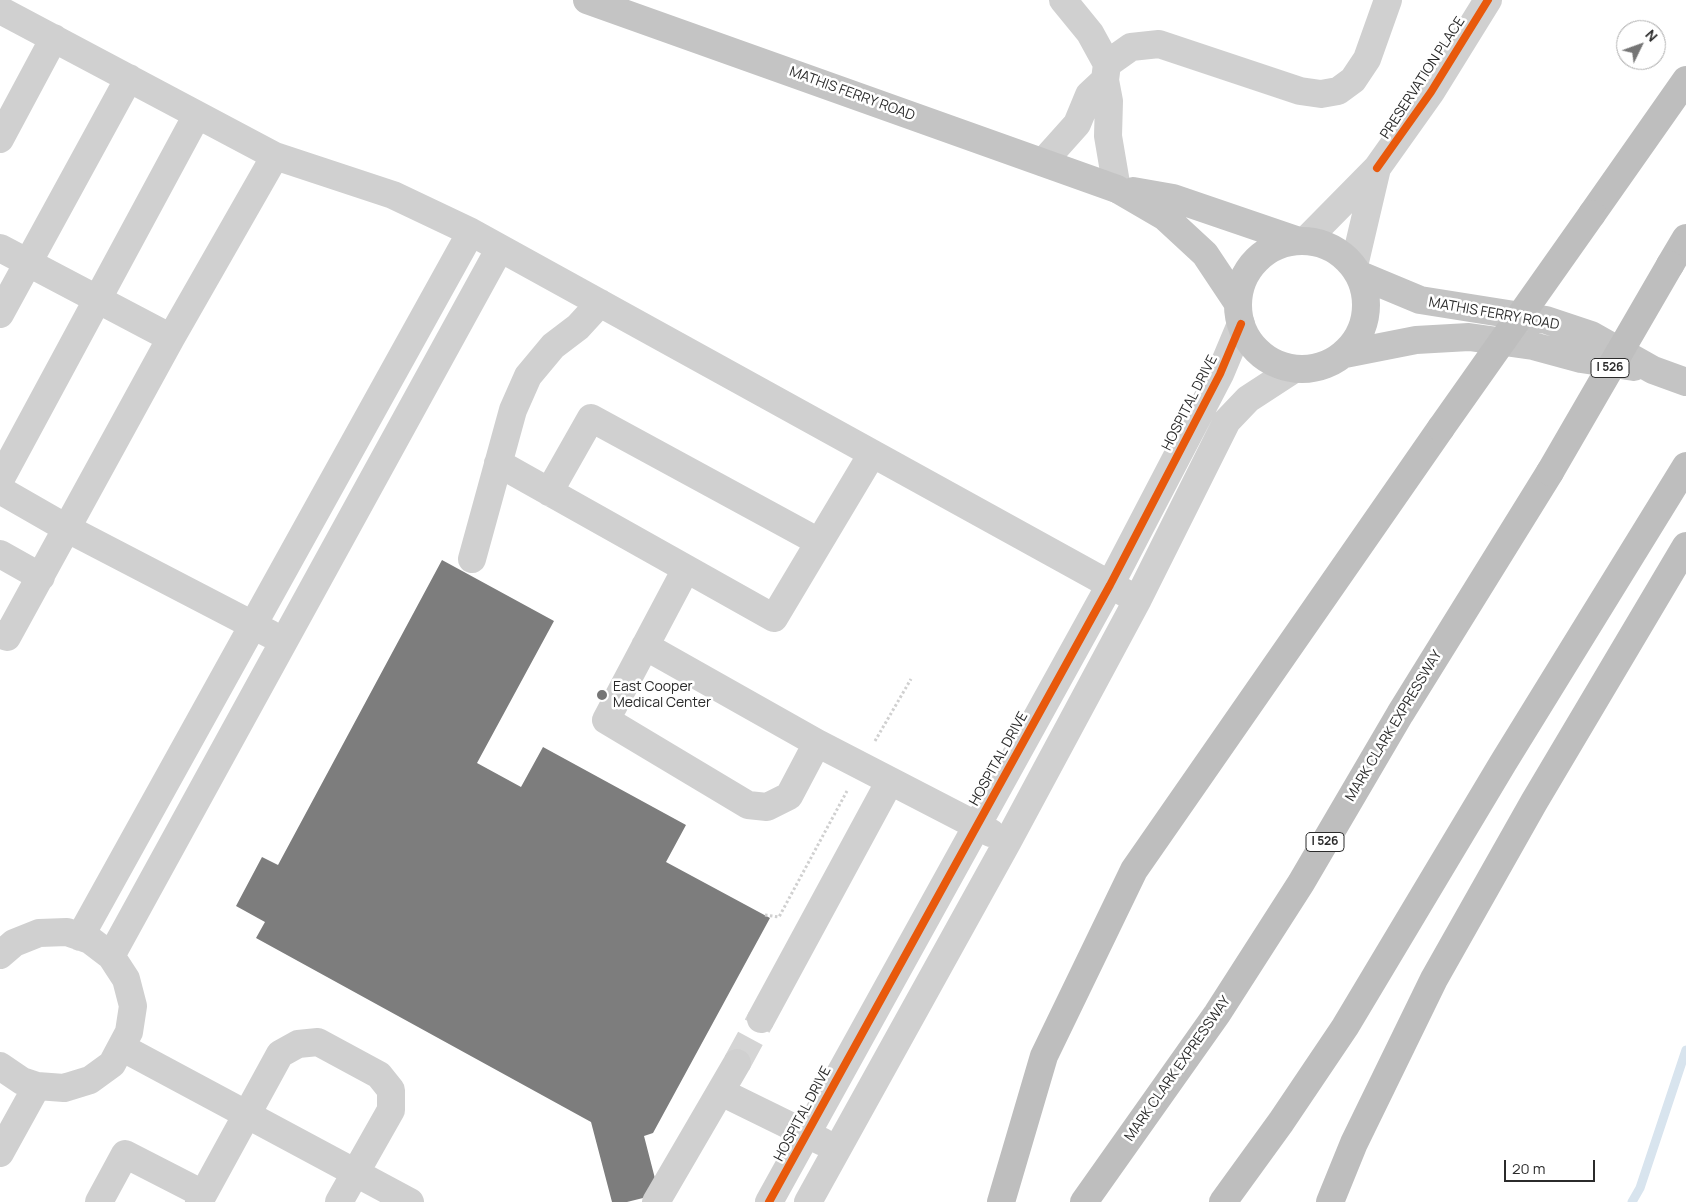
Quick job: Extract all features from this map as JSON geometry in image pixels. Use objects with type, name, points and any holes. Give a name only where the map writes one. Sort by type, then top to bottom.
[{"type":"highway","points":[[1001,1202],[1044,1056],[1134,870],[1441,428],[1686,80]]},
{"type":"highway","name":"MARK CLARK EXPRESSWAY","points":[[1084,1202],[1217,1014],[1301,883],[1400,714],[1550,472],[1686,238]]},
{"type":"highway","points":[[1223,1202],[1281,1122],[1345,1027],[1503,763],[1686,466]]},
{"type":"highway","points":[[1330,1202],[1354,1142],[1434,979],[1534,802],[1686,546]]},
{"type":"main road","name":"MATHIS FERRY ROAD","points":[[587,0],[1117,189],[1165,217],[1205,254],[1239,313]]},
{"type":"main road","name":"MATHIS FERRY ROAD","points":[[1117,189],[1173,198],[1301,240]]},
{"type":"main road","points":[[1301,240],[1324,244],[1341,252],[1357,270],[1366,299],[1364,324],[1357,340],[1345,354],[1330,364],[1313,369],[1294,369],[1271,361],[1252,346],[1239,313],[1242,279],[1255,260],[1274,246],[1301,240]]},
{"type":"main road","name":"MATHIS FERRY ROAD","points":[[1357,270],[1420,300],[1459,308],[1546,320],[1591,335],[1653,370],[1686,382]]},
{"type":"main road","name":"MATHIS FERRY ROAD","points":[[1345,354],[1416,340],[1469,338],[1533,346],[1582,359],[1653,370]]},
{"type":"street","points":[[1063,0],[1090,33],[1106,72],[1109,101],[1108,136],[1117,189]]},
{"type":"street","points":[[1043,162],[1077,124],[1089,95],[1106,72],[1131,47],[1159,44],[1300,91],[1321,94],[1338,91],[1353,80],[1367,59],[1388,0]]},
{"type":"street","name":"PRESERVATION PLACE","points":[[1301,240],[1377,168],[1431,92],[1488,0]]},
{"type":"street","points":[[0,10],[275,156],[393,195],[471,232],[1138,599]]},
{"type":"street","points":[[0,139],[54,38]]},
{"type":"street","points":[[0,314],[129,78]]},
{"type":"street","points":[[0,480],[197,114]]},
{"type":"street","points":[[0,634],[7,637],[68,529],[171,338],[275,156]]},
{"type":"street","name":"PRESERVATION PLACE","points":[[1357,270],[1377,168]]},
{"type":"street","points":[[80,937],[471,232]]},
{"type":"street","points":[[0,248],[171,338]]},
{"type":"street","points":[[111,956],[500,248]]},
{"type":"street","points":[[472,559],[513,410],[528,376],[553,346],[578,327],[600,303]]},
{"type":"street","name":"HOSPITAL DRIVE","points":[[769,1202],[1110,585],[1220,374],[1239,313]]},
{"type":"street","points":[[808,1202],[1008,841],[1138,599],[1227,421],[1248,399],[1294,369]]},
{"type":"street","points":[[549,492],[591,418],[819,542]]},
{"type":"street","points":[[498,463],[774,618],[872,454]]},
{"type":"street","points":[[0,490],[68,529],[284,642]]},
{"type":"street","points":[[0,554],[41,577]]},
{"type":"street","points":[[686,568],[606,720],[748,805],[766,807],[789,796],[817,743]]},
{"type":"street","points":[[645,646],[817,743],[1008,841]]},
{"type":"street","points":[[761,1019],[890,780]]},
{"type":"street","points":[[0,955],[14,943],[39,933],[67,932],[90,940],[111,956],[126,979],[132,1006],[130,1032],[112,1064],[90,1080],[64,1088],[37,1086],[3,1075]]},
{"type":"street","points":[[99,1202],[125,1154],[201,1198],[280,1054],[298,1044],[318,1042],[379,1075],[391,1090],[391,1110],[339,1202]]},
{"type":"street","points":[[121,1047],[356,1171],[410,1202]]},
{"type":"street","points":[[656,1202],[737,1063]]},
{"type":"street","points":[[0,1153],[37,1086]]},
{"type":"street","points":[[721,1092],[807,1133],[837,1150]]},
{"type":"path","points":[[766,915],[779,917],[861,766],[911,679]]},
{"type":"building","points":[[442,560],[554,621],[477,763],[521,787],[543,747],[686,825],[666,862],[770,918],[653,1133],[644,1136],[659,1194],[627,1202],[612,1202],[591,1122],[256,938],[265,922],[236,906],[262,857],[278,865]]},
{"type":"waterway","points":[[1632,1202],[1640,1188],[1686,1050]]},
{"type":"tunnel","points":[[737,1063],[761,1019]]},
{"type":"cycle path","points":[[1377,168],[1431,92],[1488,0]]},
{"type":"cycle path","points":[[769,1202],[1110,585],[1220,374],[1241,324]]},
{"type":"place","name":"East Cooper Medical Center","points":[[602,695]]}]
